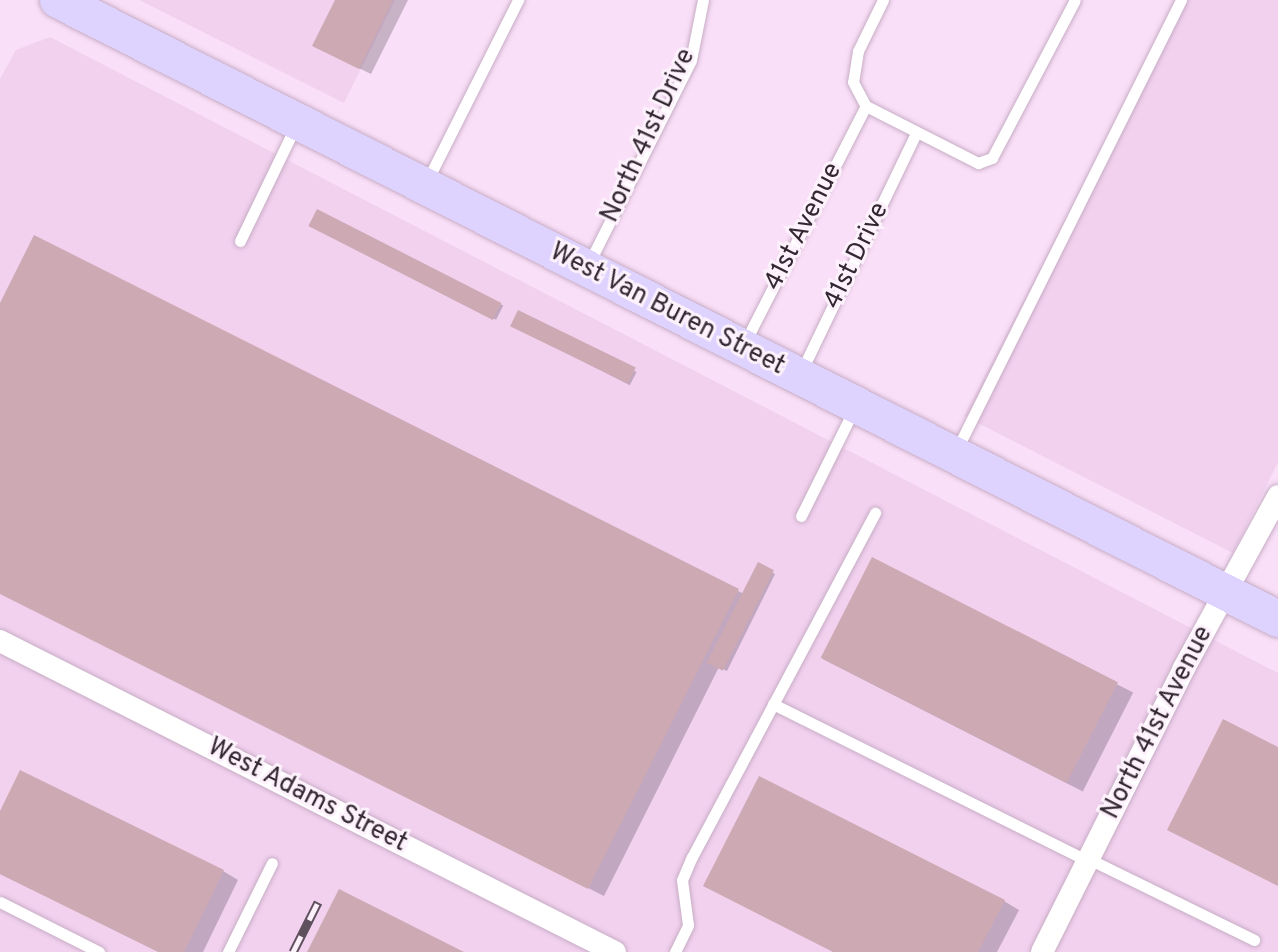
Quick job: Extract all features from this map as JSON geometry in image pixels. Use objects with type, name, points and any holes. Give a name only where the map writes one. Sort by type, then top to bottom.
[{"type":"main road","name":"West Van Buren Street","points":[[58,0],[1278,619]]},
{"type":"street","name":"North 41st Avenue","points":[[1042,952],[1278,496]]},
{"type":"street","name":"West Adams Street","points":[[0,641],[583,945],[615,952]]},
{"type":"lane","points":[[424,187],[518,0]]},
{"type":"lane","name":"North 41st Drive","points":[[586,269],[691,60],[703,0]]},
{"type":"lane","points":[[883,0],[858,51],[853,82],[866,106],[915,135],[978,163],[992,158],[1075,0]]},
{"type":"lane","points":[[954,455],[1181,0]]},
{"type":"lane","name":"41st Avenue","points":[[742,348],[866,106]]},
{"type":"lane","points":[[240,241],[297,123]]},
{"type":"lane","name":"41st Drive","points":[[799,377],[915,135]]},
{"type":"lane","points":[[801,516],[855,405]]},
{"type":"lane","points":[[675,952],[688,925],[682,880],[875,513]]},
{"type":"lane","points":[[773,704],[1254,940]]},
{"type":"lane","points":[[228,952],[272,863]]},
{"type":"lane","points":[[0,902],[99,952]]},
{"type":"shaded area","points":[[139,0],[395,0],[344,103]]},
{"type":"shaded area","points":[[1178,0],[1278,0],[1278,462],[1233,553],[964,416]]},
{"type":"shaded area","points":[[50,37],[1278,673],[1278,952],[0,952],[0,79],[16,50]]},
{"type":"building","points":[[335,0],[393,0],[359,69],[312,46]]},
{"type":"building","points":[[317,209],[501,303],[493,320],[308,226]]},
{"type":"building","points":[[34,235],[739,589],[588,889],[0,594],[0,303]]},
{"type":"building","points":[[518,310],[636,367],[628,384],[510,326]]},
{"type":"building","points":[[872,557],[1118,682],[1067,783],[821,658]]},
{"type":"building","points":[[758,562],[774,570],[723,671],[707,663]]},
{"type":"building","points":[[1223,719],[1278,747],[1278,886],[1167,830]]},
{"type":"building","points":[[20,770],[224,870],[184,952],[158,952],[0,874],[0,811]]},
{"type":"building","points":[[759,776],[1005,900],[978,952],[833,952],[703,886]]},
{"type":"building","points":[[339,889],[464,952],[307,952]]},
{"type":"railway","points":[[293,952],[318,902]]}]
